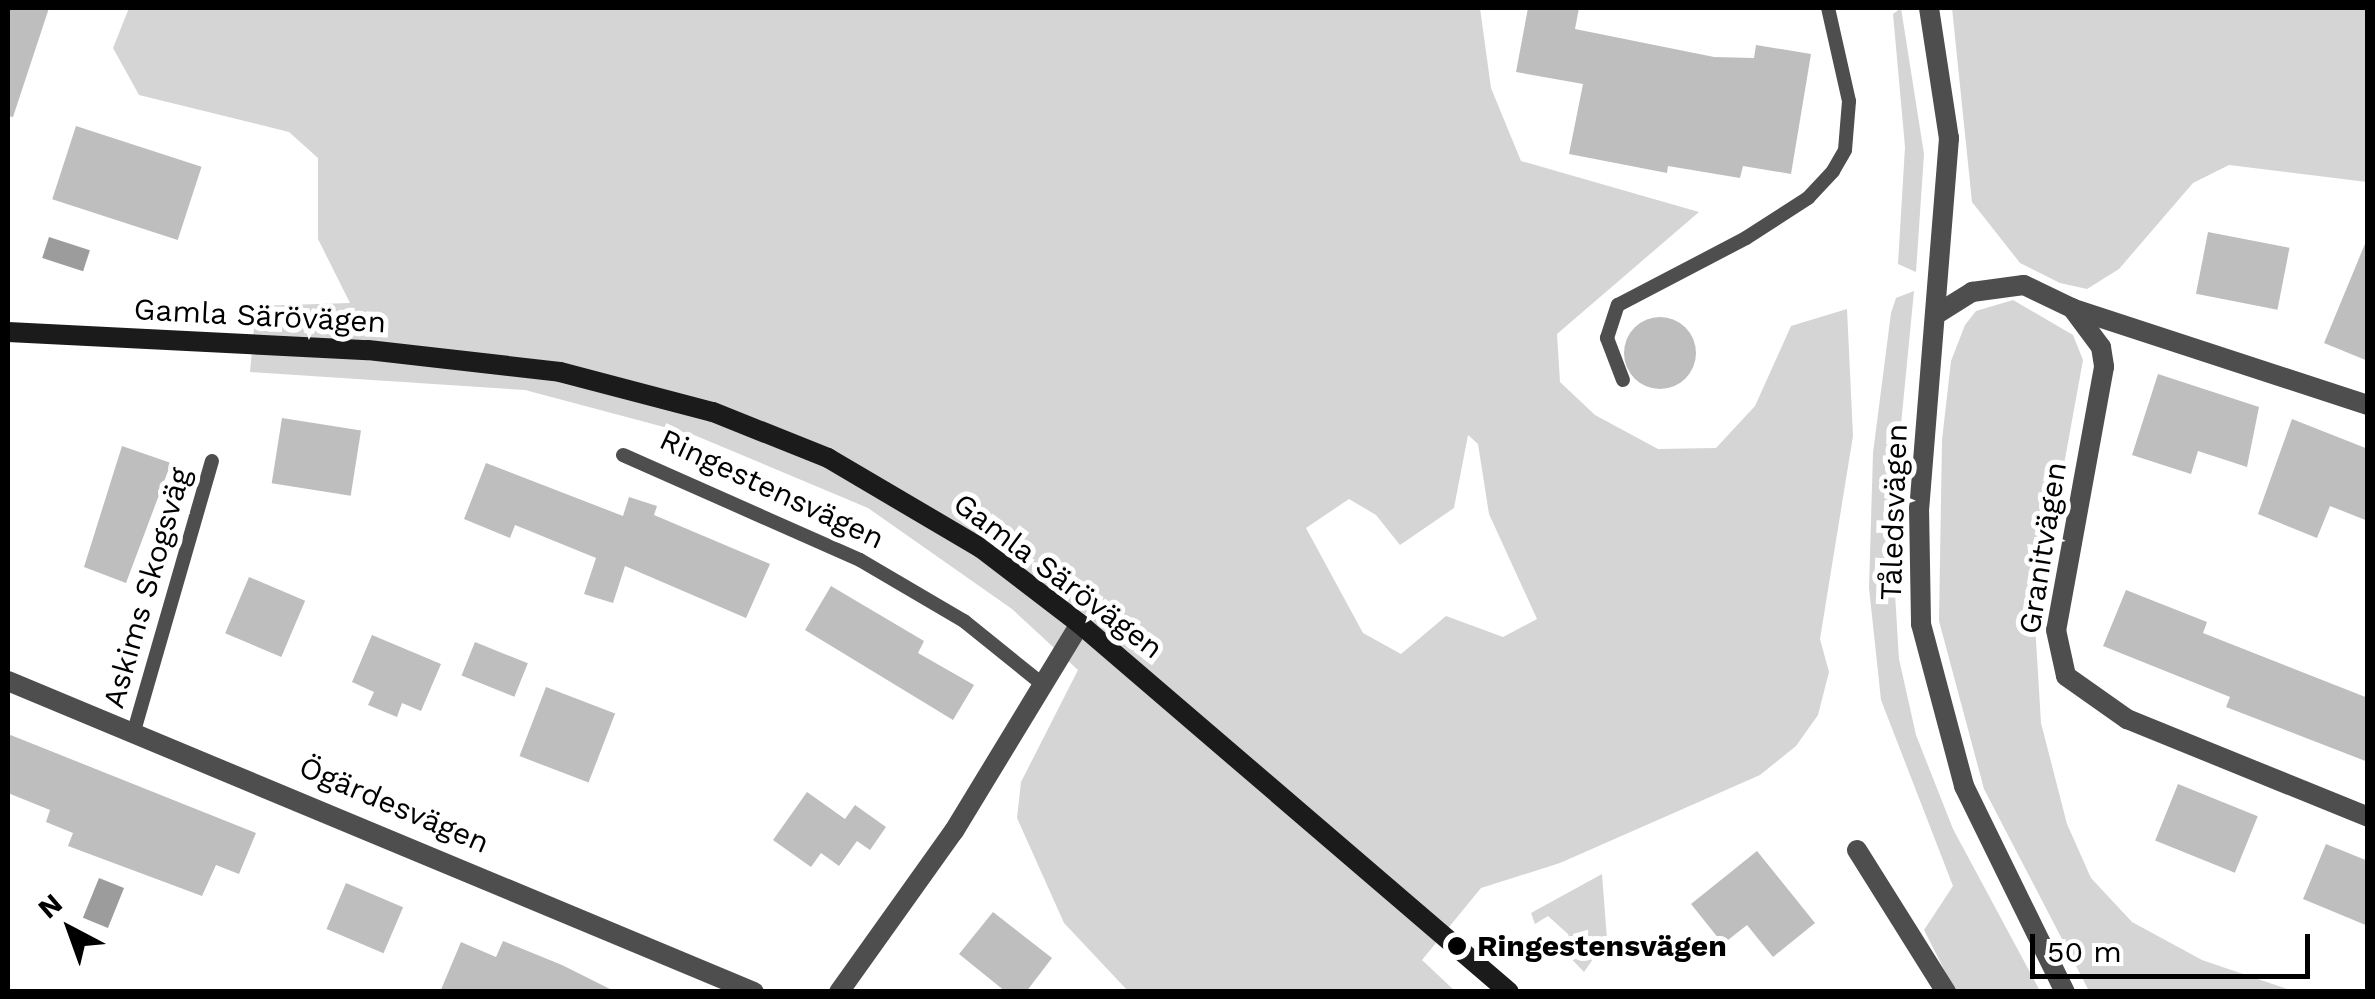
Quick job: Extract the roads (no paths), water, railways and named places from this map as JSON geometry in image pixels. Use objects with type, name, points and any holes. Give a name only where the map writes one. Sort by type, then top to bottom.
[{"type":"street","name":"Tåledsvägen","points":[[1929,8],[1949,138],[1940,312],[1919,507],[1929,670],[1980,825],[2066,992]]},
{"type":"street","points":[[1940,312],[1998,284],[2050,294],[2072,308],[2368,405]]},
{"type":"street","name":"Granitvägen","points":[[2072,308],[2092,330],[2104,367],[2056,630],[2066,676],[2127,719],[2368,817]]},
{"type":"street","name":"Gamla Särövägen","points":[[8,332],[463,357],[637,389],[828,458],[981,548],[1080,624],[1509,992]]},
{"type":"street","points":[[838,992],[954,831],[1080,624]]},
{"type":"street","name":"Ögärdesvägen","points":[[8,682],[134,730],[754,992]]},
{"type":"street","points":[[1858,850],[1946,992]]},
{"type":"lane","points":[[1623,380],[1606,338],[1618,305],[1746,238],[1834,171],[1844,150],[1849,100],[1828,8]]},
{"type":"lane","name":"Ringestensvägen","points":[[624,455],[860,560],[964,621],[1042,684]]},
{"type":"lane","name":"Askims Skogsväg","points":[[134,730],[212,461]]},
{"type":"place","name":"Ringestensvägen","points":[[1457,946]]}]
